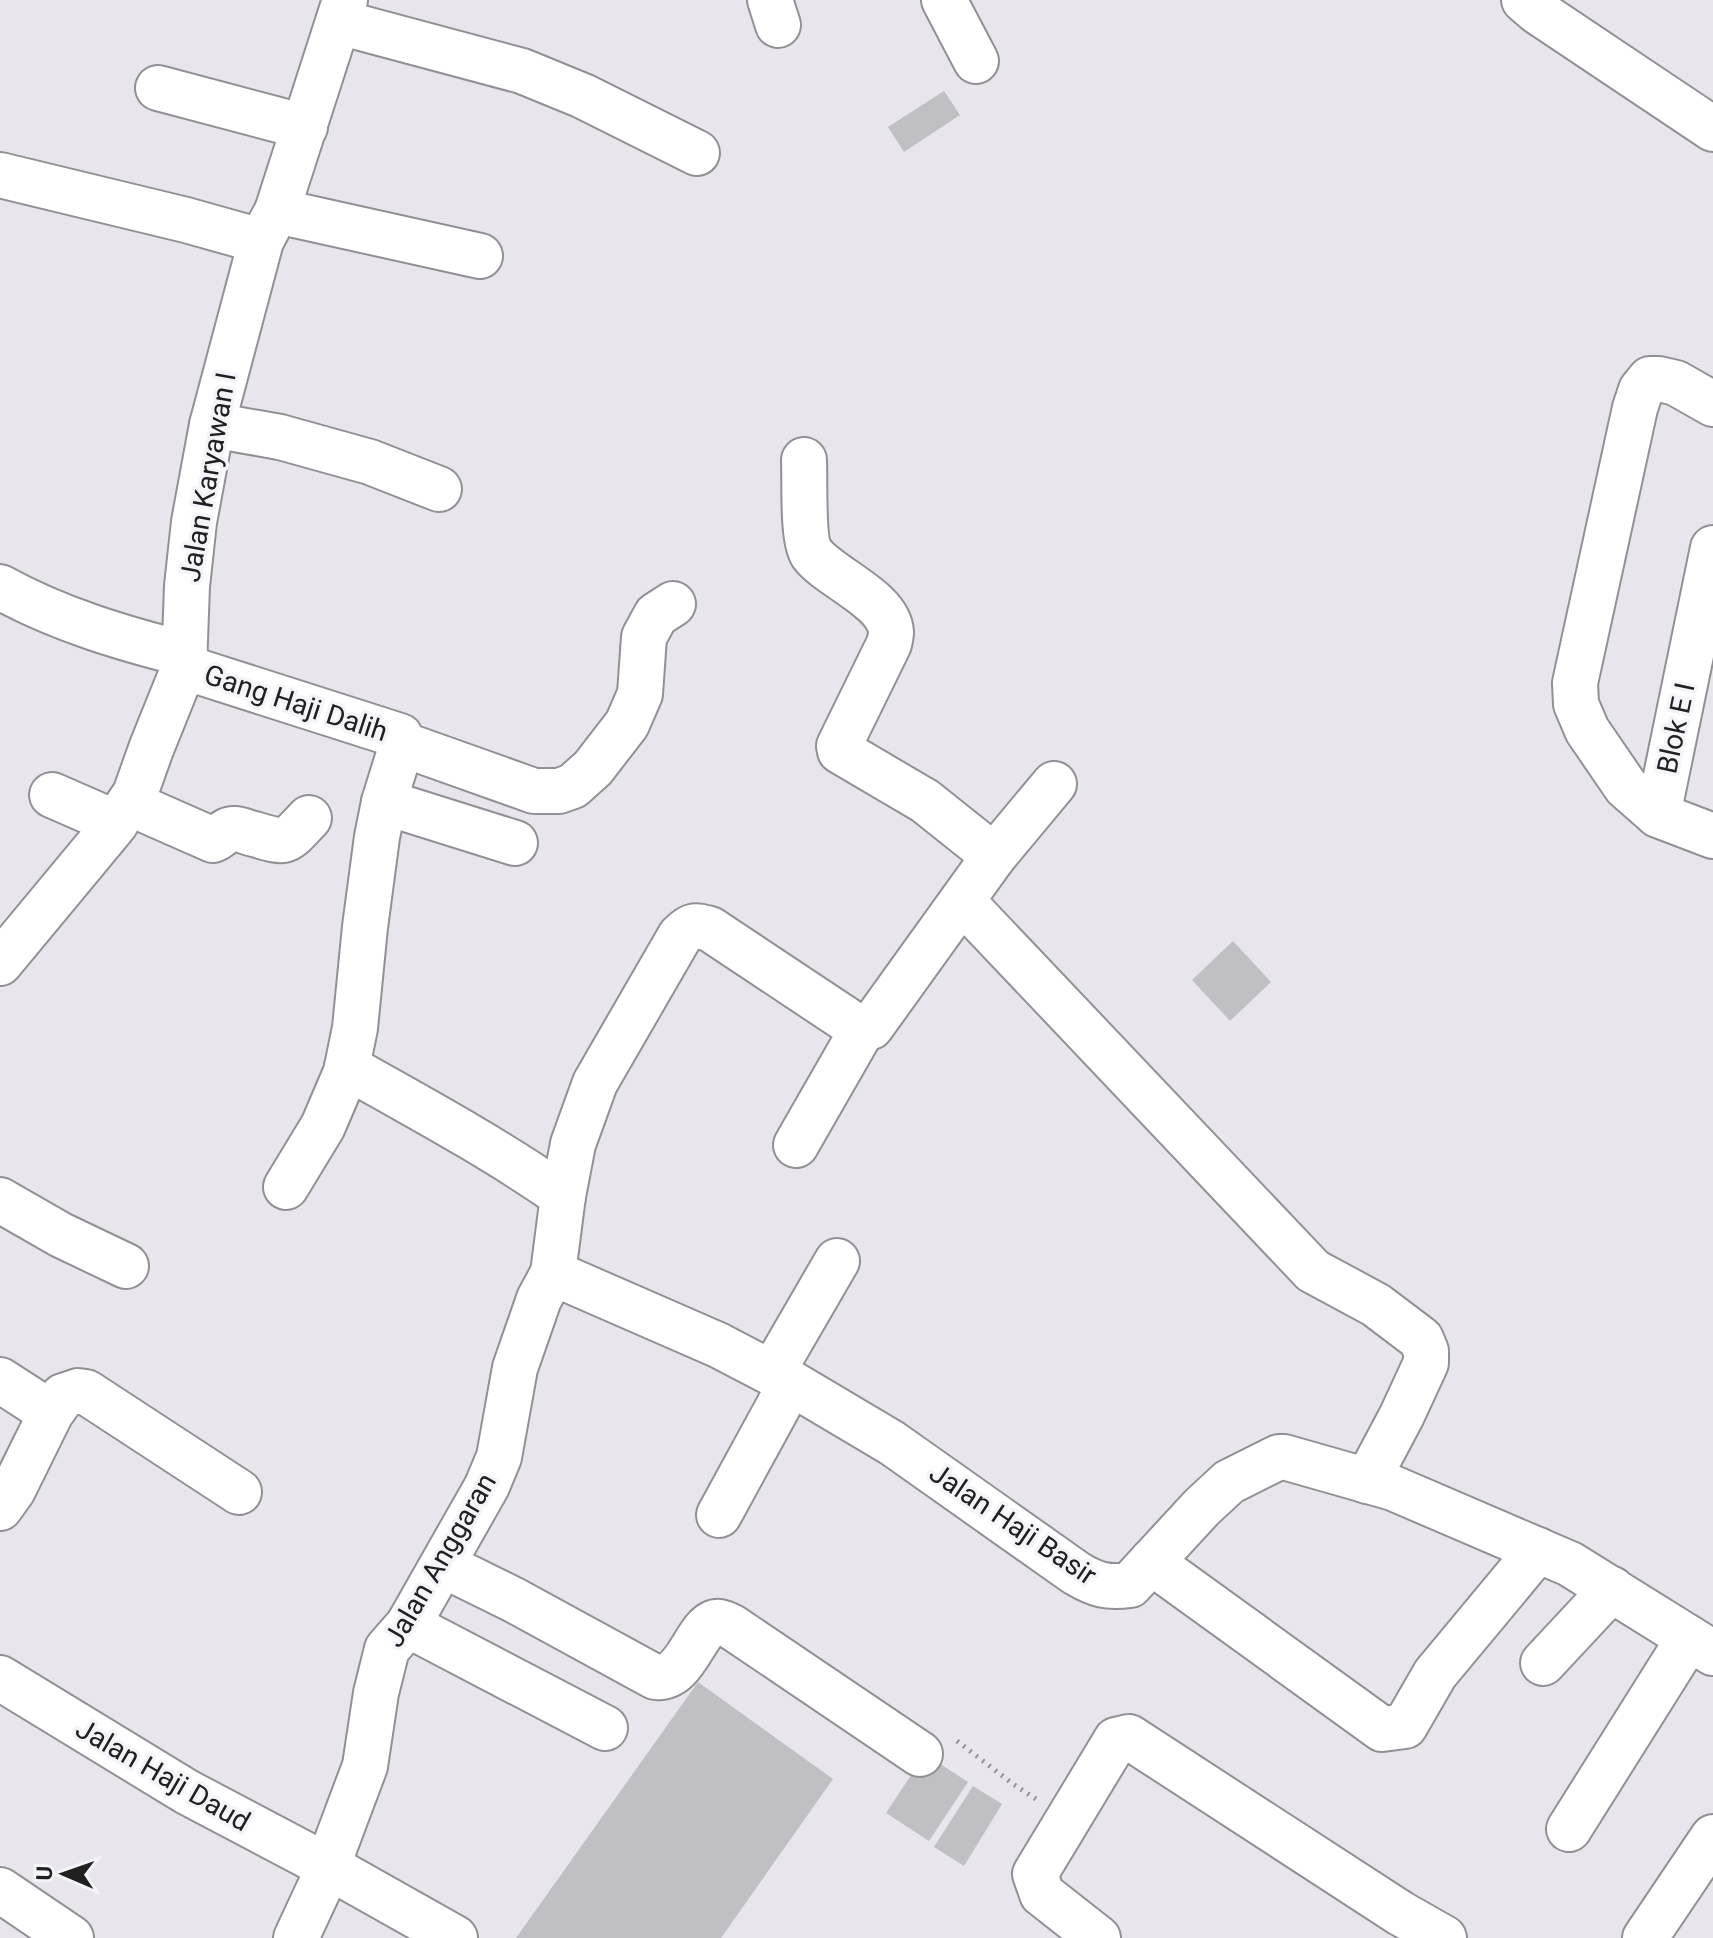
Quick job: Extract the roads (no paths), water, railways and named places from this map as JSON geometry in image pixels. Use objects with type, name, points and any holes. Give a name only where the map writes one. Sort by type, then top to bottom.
[{"type":"street","points":[[944,0],[976,61]]},
{"type":"street","points":[[1524,0],[1713,129]]},
{"type":"street","points":[[342,11],[549,80],[697,153]]},
{"type":"street","name":"Jalan Karyawan I","points":[[5,949],[135,794],[184,661],[194,522],[212,425],[269,226],[342,11]]},
{"type":"street","points":[[158,88],[305,127]]},
{"type":"street","points":[[0,175],[186,220],[269,226],[480,256]]},
{"type":"street","points":[[1713,404],[1669,380],[1650,379],[1641,390],[1575,683],[1576,704],[1587,730],[1626,787],[1658,815],[1713,836]]},
{"type":"street","points":[[212,425],[280,437],[370,462],[439,489]]},
{"type":"street","points":[[804,460],[806,532],[810,552],[879,607],[891,630],[889,644],[839,749],[925,801],[994,856]]},
{"type":"street","name":"Blok E I","points":[[1658,815],[1713,548]]},
{"type":"street","points":[[0,587],[44,610],[184,661]]},
{"type":"street","points":[[286,1187],[323,1126],[347,1067],[355,1028],[377,837],[402,744],[534,791],[559,791],[573,786],[593,768],[627,724],[640,694],[644,637],[656,615],[673,604]]},
{"type":"street","name":"Gang Haji Dalih","points":[[184,661],[400,736],[402,744]]},
{"type":"street","points":[[796,1145],[862,1030],[871,1027],[994,856],[1054,784]]},
{"type":"street","points":[[52,795],[213,840],[225,831],[234,829],[280,841],[289,838],[309,818]]},
{"type":"street","points":[[384,802],[515,843]]},
{"type":"street","points":[[962,901],[1313,1271],[1376,1305],[1421,1339],[1426,1351],[1426,1363],[1367,1481]]},
{"type":"street","name":"Jalan Anggaran","points":[[296,1938],[329,1867],[365,1766],[376,1693],[387,1649],[408,1625],[443,1565],[487,1486],[499,1457],[515,1368],[539,1299],[553,1273],[573,1144],[595,1083],[680,936],[689,927],[710,929],[862,1030]]},
{"type":"street","points":[[347,1067],[462,1132],[563,1196]]},
{"type":"street","points":[[0,1200],[61,1235],[126,1266]]},
{"type":"street","points":[[719,1515],[837,1261]]},
{"type":"street","name":"Jalan Haji Basir","points":[[553,1273],[718,1345],[781,1378],[892,1443],[1094,1583],[1115,1587],[1130,1585],[1229,1482],[1284,1457],[1393,1488],[1570,1564],[1701,1645]]},
{"type":"street","points":[[0,1380],[51,1413]]},
{"type":"street","points":[[0,1508],[13,1490],[51,1413],[63,1396],[78,1391],[86,1392],[239,1492]]},
{"type":"street","points":[[1151,1562],[1382,1729],[1405,1726],[1435,1674],[1538,1550]]},
{"type":"street","points":[[443,1565],[655,1677],[665,1678],[675,1672],[709,1624],[719,1622],[934,1743]]},
{"type":"street","points":[[1543,1663],[1612,1589]]},
{"type":"street","points":[[408,1625],[605,1728]]},
{"type":"street","points":[[1569,1829],[1701,1645]]},
{"type":"street","name":"Jalan Haji Daud","points":[[0,1678],[187,1792],[455,1938]]},
{"type":"street","points":[[1098,1938],[1042,1894],[1035,1874],[1116,1740],[1129,1737],[1392,1925],[1444,1938]]},
{"type":"street","points":[[1645,1938],[1713,1837]]},
{"type":"street","points":[[0,1890],[71,1938]]}]
